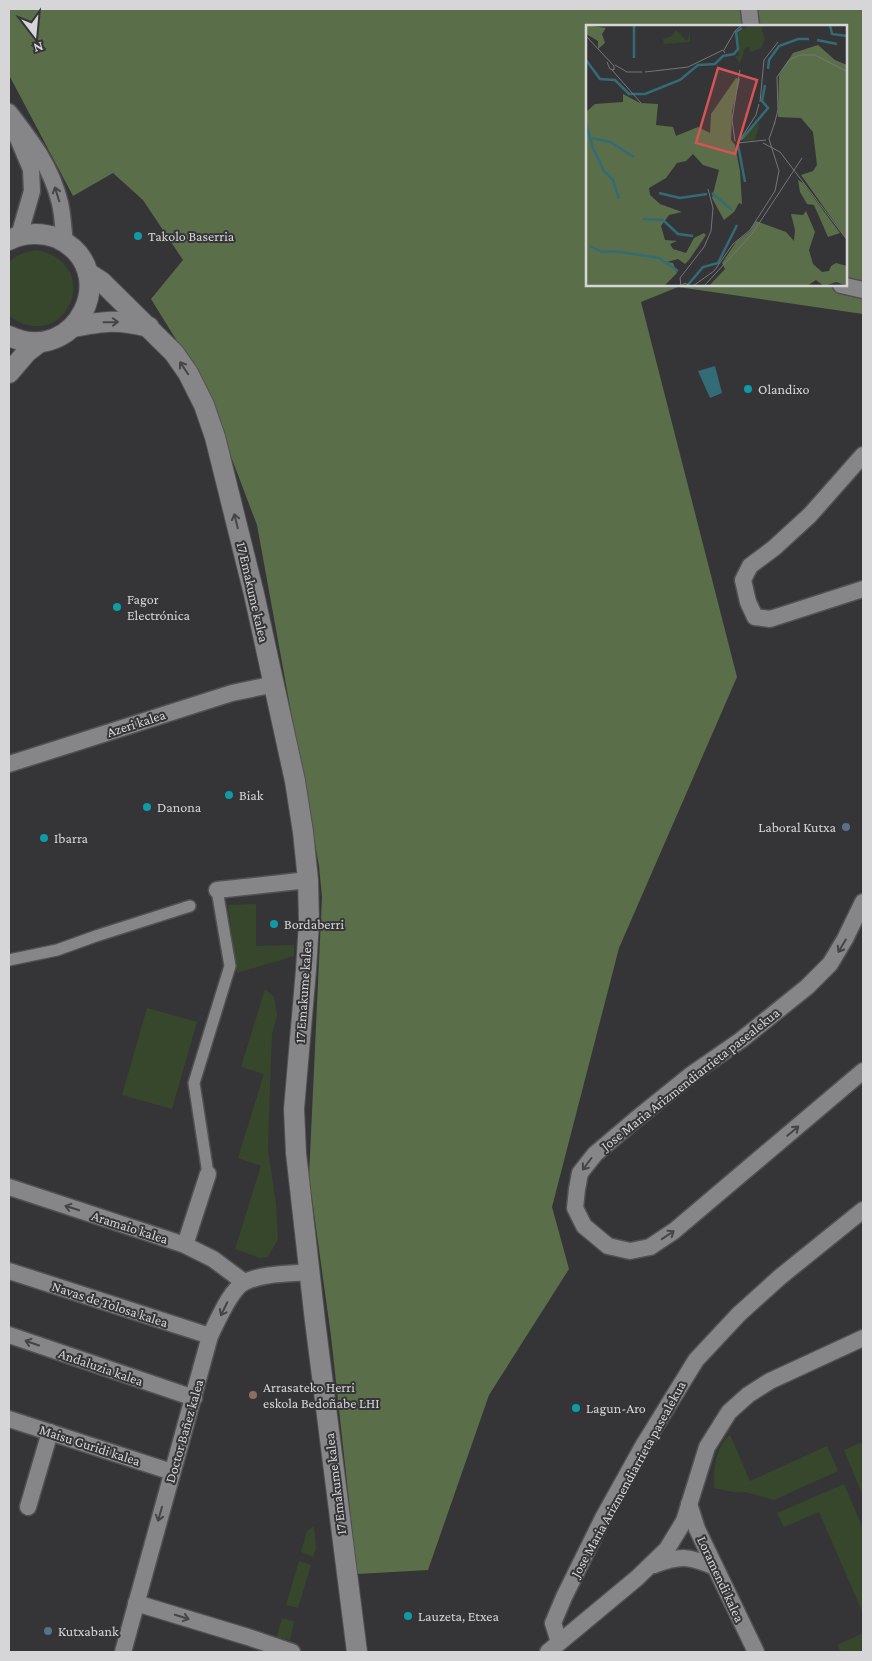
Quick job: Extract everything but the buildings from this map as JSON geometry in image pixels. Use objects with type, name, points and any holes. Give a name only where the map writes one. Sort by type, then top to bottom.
[{"type":"street","points":[[749,9],[752,25]]},
{"type":"street","points":[[9,114],[31,169],[32,192],[14,238]]},
{"type":"street","points":[[9,114],[38,151],[49,169],[61,205],[65,242]]},
{"type":"street","points":[[9,336],[24,342],[40,342],[52,340],[63,335],[82,316],[88,302],[90,288],[88,274],[83,261],[75,250],[65,242],[50,236],[35,234],[14,238]]},
{"type":"street","name":"17 Emakume kalea","points":[[88,274],[102,282],[174,353],[188,373],[204,405],[215,437],[264,636],[270,685],[280,711],[295,781],[308,880],[309,922],[294,1109],[296,1153],[315,1321],[357,1652]]},
{"type":"street","points":[[846,286],[863,290]]},
{"type":"street","points":[[73,327],[107,321],[128,322],[149,328]]},
{"type":"street","points":[[9,373],[27,352],[40,342]]},
{"type":"street","points":[[863,456],[810,514],[774,548],[750,566],[743,580],[748,602],[756,617],[770,619],[863,589]]},
{"type":"street","name":"Azeri kalea","points":[[9,764],[232,694],[270,685]]},
{"type":"street","points":[[186,1245],[208,1174],[194,1083],[230,966],[217,890],[308,880]]},
{"type":"street","name":"Jose Maria Arizmendiarrieta pasealekua","points":[[863,902],[846,940],[830,964],[807,987],[741,1040],[692,1074],[595,1154],[580,1173],[577,1189],[576,1208],[584,1226],[608,1246],[630,1251],[650,1247],[680,1226],[863,1071]]},
{"type":"street","points":[[9,960],[57,950],[190,906]]},
{"type":"street","name":"Aramaio kalea","points":[[9,1187],[186,1245],[213,1259],[244,1282]]},
{"type":"street","name":"Jose Maria Arizmendiarrieta pasealekua","points":[[554,1647],[553,1623],[581,1561],[644,1446],[696,1360],[738,1314],[780,1277],[863,1210]]},
{"type":"street","name":"Navas de Tolosa kalea","points":[[9,1271],[210,1336]]},
{"type":"street","points":[[244,1282],[264,1277],[310,1272]]},
{"type":"street","name":"Doctor Bañez kalea","points":[[123,1652],[210,1336],[228,1300],[244,1282]]},
{"type":"street","name":"Andaluzia kalea","points":[[9,1335],[194,1398]]},
{"type":"street","points":[[554,1647],[638,1578],[667,1550],[684,1521],[707,1447],[729,1412],[748,1395],[770,1381],[863,1338]]},
{"type":"street","name":"Maisu Guridi kalea","points":[[9,1419],[172,1472]]},
{"type":"street","points":[[28,1508],[50,1432]]},
{"type":"street","name":"Loramendi kalea","points":[[689,1504],[697,1530],[756,1652]]},
{"type":"street","points":[[649,1566],[682,1557],[695,1558],[715,1567]]},
{"type":"street","points":[[136,1603],[292,1652]]},
{"type":"green space","points":[[9,9],[863,9],[863,314],[678,287],[641,302],[737,677],[619,948],[552,1207],[569,1269],[489,1395],[428,1570],[357,1574],[331,1336],[309,1177],[322,897],[319,866],[257,525],[203,383],[151,299],[183,260],[143,200],[113,173],[73,196],[9,75]]},
{"type":"green space","points":[[37,250],[58,259],[70,272],[73,288],[70,304],[61,317],[47,325],[29,325],[9,316],[9,262],[22,254]]},
{"type":"green space","points":[[256,904],[256,946],[294,945],[294,956],[237,973],[228,905]]},
{"type":"green space","points":[[265,989],[274,997],[277,1016],[272,1034],[268,1151],[276,1204],[278,1239],[268,1257],[260,1258],[235,1249],[261,1166],[238,1158],[264,1074],[241,1067]]},
{"type":"green space","points":[[147,1008],[197,1022],[172,1109],[122,1095]]},
{"type":"green space","points":[[730,1435],[750,1481],[827,1446],[838,1471],[774,1500],[746,1492],[714,1488],[716,1459],[721,1445]]},
{"type":"green space","points":[[863,1442],[863,1496],[844,1450]]},
{"type":"green space","points":[[844,1484],[863,1529],[863,1613],[819,1512],[784,1527],[777,1513]]},
{"type":"green space","points":[[314,1526],[316,1548],[313,1557],[301,1552],[307,1531]]},
{"type":"green space","points":[[299,1561],[311,1565],[298,1608],[286,1605]]},
{"type":"green space","points":[[282,1618],[294,1621],[290,1640],[277,1637]]},
{"type":"green space","points":[[863,1633],[863,1650],[841,1652],[837,1645]]},
{"type":"water","points":[[715,366],[722,393],[710,398],[698,371]]},
{"type":"place","name":"Takolo Baserria","points":[[138,236]]},
{"type":"place","name":"Olandixo","points":[[748,389]]},
{"type":"place","name":"Fagor Electrónica","points":[[117,607]]},
{"type":"place","name":"Biak","points":[[229,795]]},
{"type":"place","name":"Danona","points":[[147,807]]},
{"type":"place","name":"Laboral Kutxa","points":[[846,827]]},
{"type":"place","name":"Ibarra","points":[[44,838]]},
{"type":"place","name":"Bordaberri","points":[[274,924]]},
{"type":"place","name":"Arrasateko Herri eskola Bedoñabe LHI","points":[[253,1395]]},
{"type":"place","name":"Lagun-Aro","points":[[576,1408]]},
{"type":"place","name":"Lauzeta, Etxea","points":[[408,1616]]},
{"type":"place","name":"Kutxabank","points":[[48,1631]]}]
